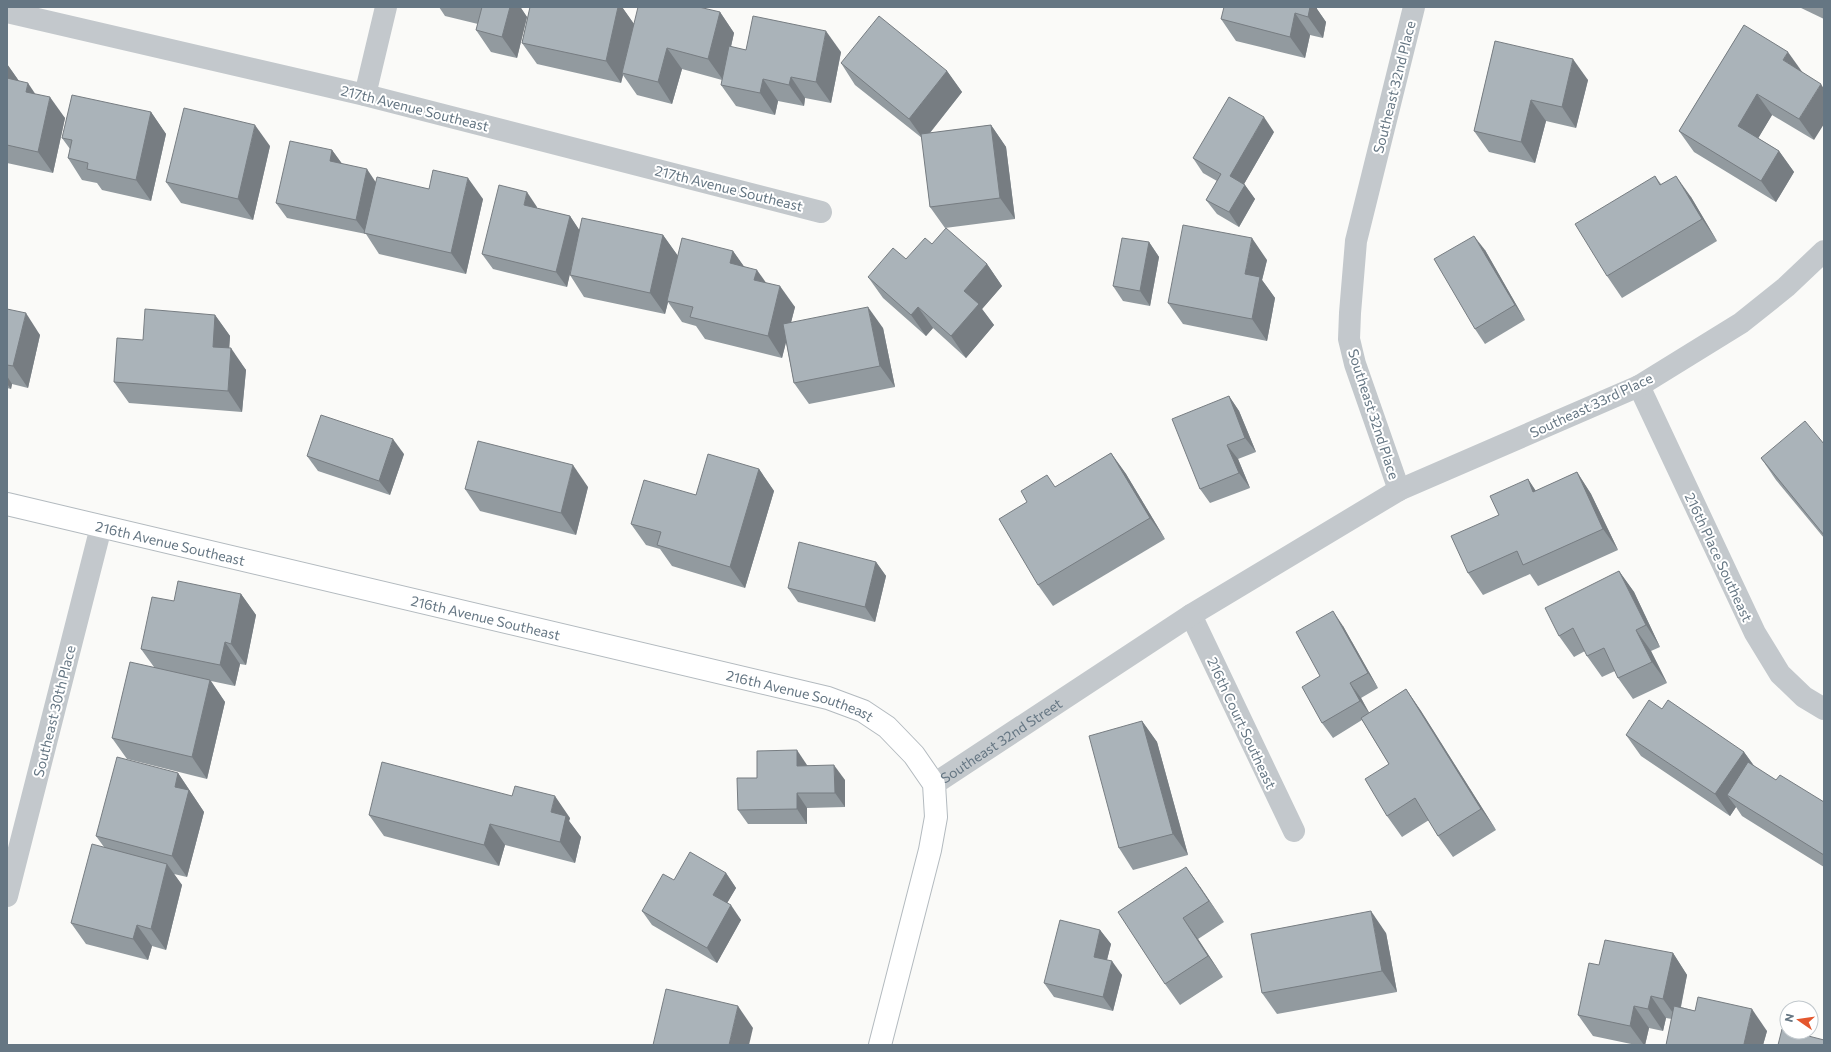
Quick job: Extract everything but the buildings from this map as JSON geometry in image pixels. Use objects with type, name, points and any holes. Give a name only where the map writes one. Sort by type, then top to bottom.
[{"type":"street","points":[[365,96],[386,7]]},
{"type":"street","name":"Southeast 32nd Place","points":[[1191,615],[1399,490],[1355,364],[1349,339],[1356,241],[1414,7]]},
{"type":"street","name":"217th Avenue Southeast","points":[[7,12],[365,96],[821,212]]},
{"type":"street","name":"Southeast 33rd Place","points":[[1399,490],[1639,386],[1741,323],[1786,287],[1824,251]]},
{"type":"street","name":"216th Place Southeast","points":[[1639,386],[1755,633],[1780,674],[1804,697],[1824,709]]},
{"type":"street","name":"216th Avenue Southeast","points":[[7,504],[828,698],[863,711],[887,727],[914,754],[934,784]]},
{"type":"street","name":"Southeast 30th Place","points":[[7,896],[102,527]]},
{"type":"street","name":"Southeast 32nd Street","points":[[880,1045],[930,850],[936,818],[934,784],[1191,615]]},
{"type":"street","name":"216th Court Southeast","points":[[1191,615],[1294,831]]}]
